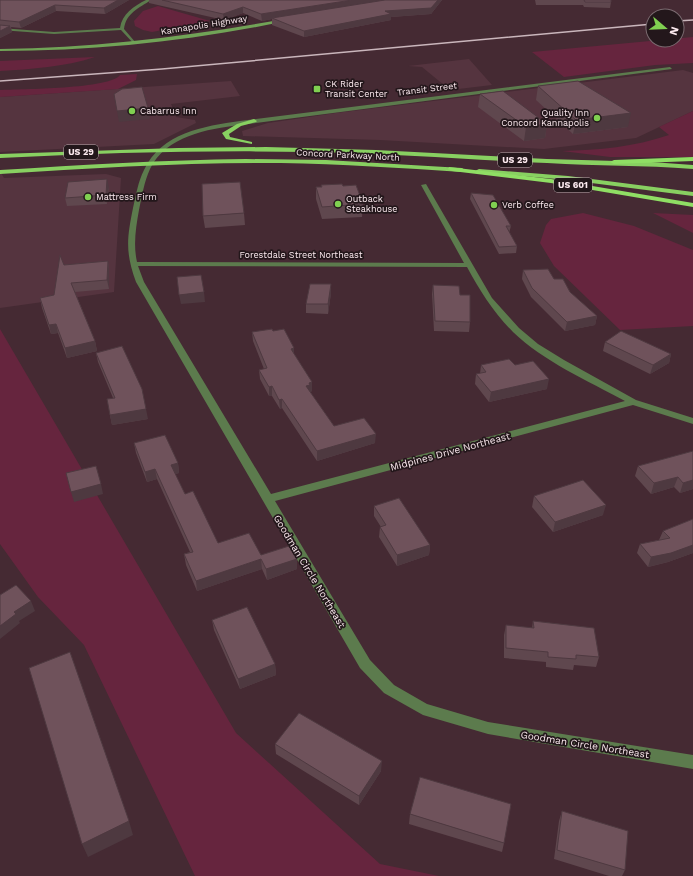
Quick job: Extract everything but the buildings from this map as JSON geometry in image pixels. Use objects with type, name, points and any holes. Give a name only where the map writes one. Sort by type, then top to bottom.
[{"type":"highway","points":[[254,121],[230,129],[225,133],[225,135],[228,138],[239,142],[315,150]]},
{"type":"highway","name":"Concord Parkway North","points":[[0,156],[162,150],[315,150],[394,152],[693,167]]},
{"type":"highway","points":[[614,162],[693,159]]},
{"type":"highway","name":"Concord Parkway North","points":[[0,172],[150,164],[281,161],[548,176],[693,194]]},
{"type":"highway","name":"US 601","points":[[452,170],[559,182],[693,206]]},
{"type":"main road","name":"Kannapolis Highway","points":[[0,50],[69,48],[134,43],[198,36],[287,20]]},
{"type":"street","points":[[134,43],[122,29],[123,21],[128,14],[142,3],[149,0]]},
{"type":"street","points":[[0,29],[54,33],[122,29]]},
{"type":"street","name":"Transit Street","points":[[150,164],[162,150],[180,138],[200,130],[254,121],[670,68]]},
{"type":"street","name":"Goodman Circle Northeast","points":[[150,164],[139,196],[130,248],[140,282],[364,664],[389,689],[423,709],[488,728],[693,762]]},
{"type":"street","points":[[424,185],[489,299],[516,330],[535,346],[633,402],[693,421]]},
{"type":"street","name":"Forestdale Street Northeast","points":[[134,264],[469,265]]},
{"type":"street","name":"Midpines Drive Northeast","points":[[267,499],[633,402]]},
{"type":"shaded area","points":[[158,6],[210,21],[152,32],[135,26],[134,21],[143,11]]},
{"type":"shaded area","points":[[693,37],[693,63],[655,65],[564,77],[532,52],[645,41],[645,48],[685,48],[685,38]]},
{"type":"shaded area","points":[[95,57],[60,65],[0,71],[0,61]]},
{"type":"shaded area","points":[[469,59],[492,85],[450,90],[422,67],[408,66]]},
{"type":"shaded area","points":[[683,70],[693,73],[693,111],[636,138],[544,149],[380,140],[243,136],[242,131],[268,123],[336,113]]},
{"type":"shaded area","points":[[137,74],[136,80],[118,89],[0,97],[0,90],[83,86],[113,80],[120,75]]},
{"type":"shaded area","points":[[231,81],[240,96],[171,104],[176,117],[195,120],[196,123],[154,144],[0,152],[0,97]]},
{"type":"shaded area","points":[[693,111],[693,157],[610,157],[562,151],[616,147],[656,139],[669,135],[659,127]]},
{"type":"shaded area","points":[[0,171],[4,178],[106,174],[121,178],[114,292],[0,308]]},
{"type":"shaded area","points":[[583,213],[634,226],[693,250],[693,326],[620,330],[554,266],[540,243],[546,225],[551,219]]},
{"type":"shaded area","points":[[653,213],[693,215],[693,233]]},
{"type":"shaded area","points":[[0,329],[236,733],[380,864],[439,876],[195,876],[84,645],[38,597],[0,544]]},
{"type":"railway","points":[[685,20],[693,20]]},
{"type":"railway","points":[[0,81],[162,69],[645,25]]},
{"type":"place","name":"CK Rider Transit Center","points":[[317,89]]},
{"type":"place","name":"Cabarrus Inn","points":[[132,111]]},
{"type":"place","name":"Quality Inn Concord Kannapolis","points":[[597,118]]},
{"type":"place","name":"Mattress Firm","points":[[88,197]]},
{"type":"place","name":"Outback Steakhouse","points":[[338,204]]},
{"type":"place","name":"Verb Coffee","points":[[494,205]]}]
